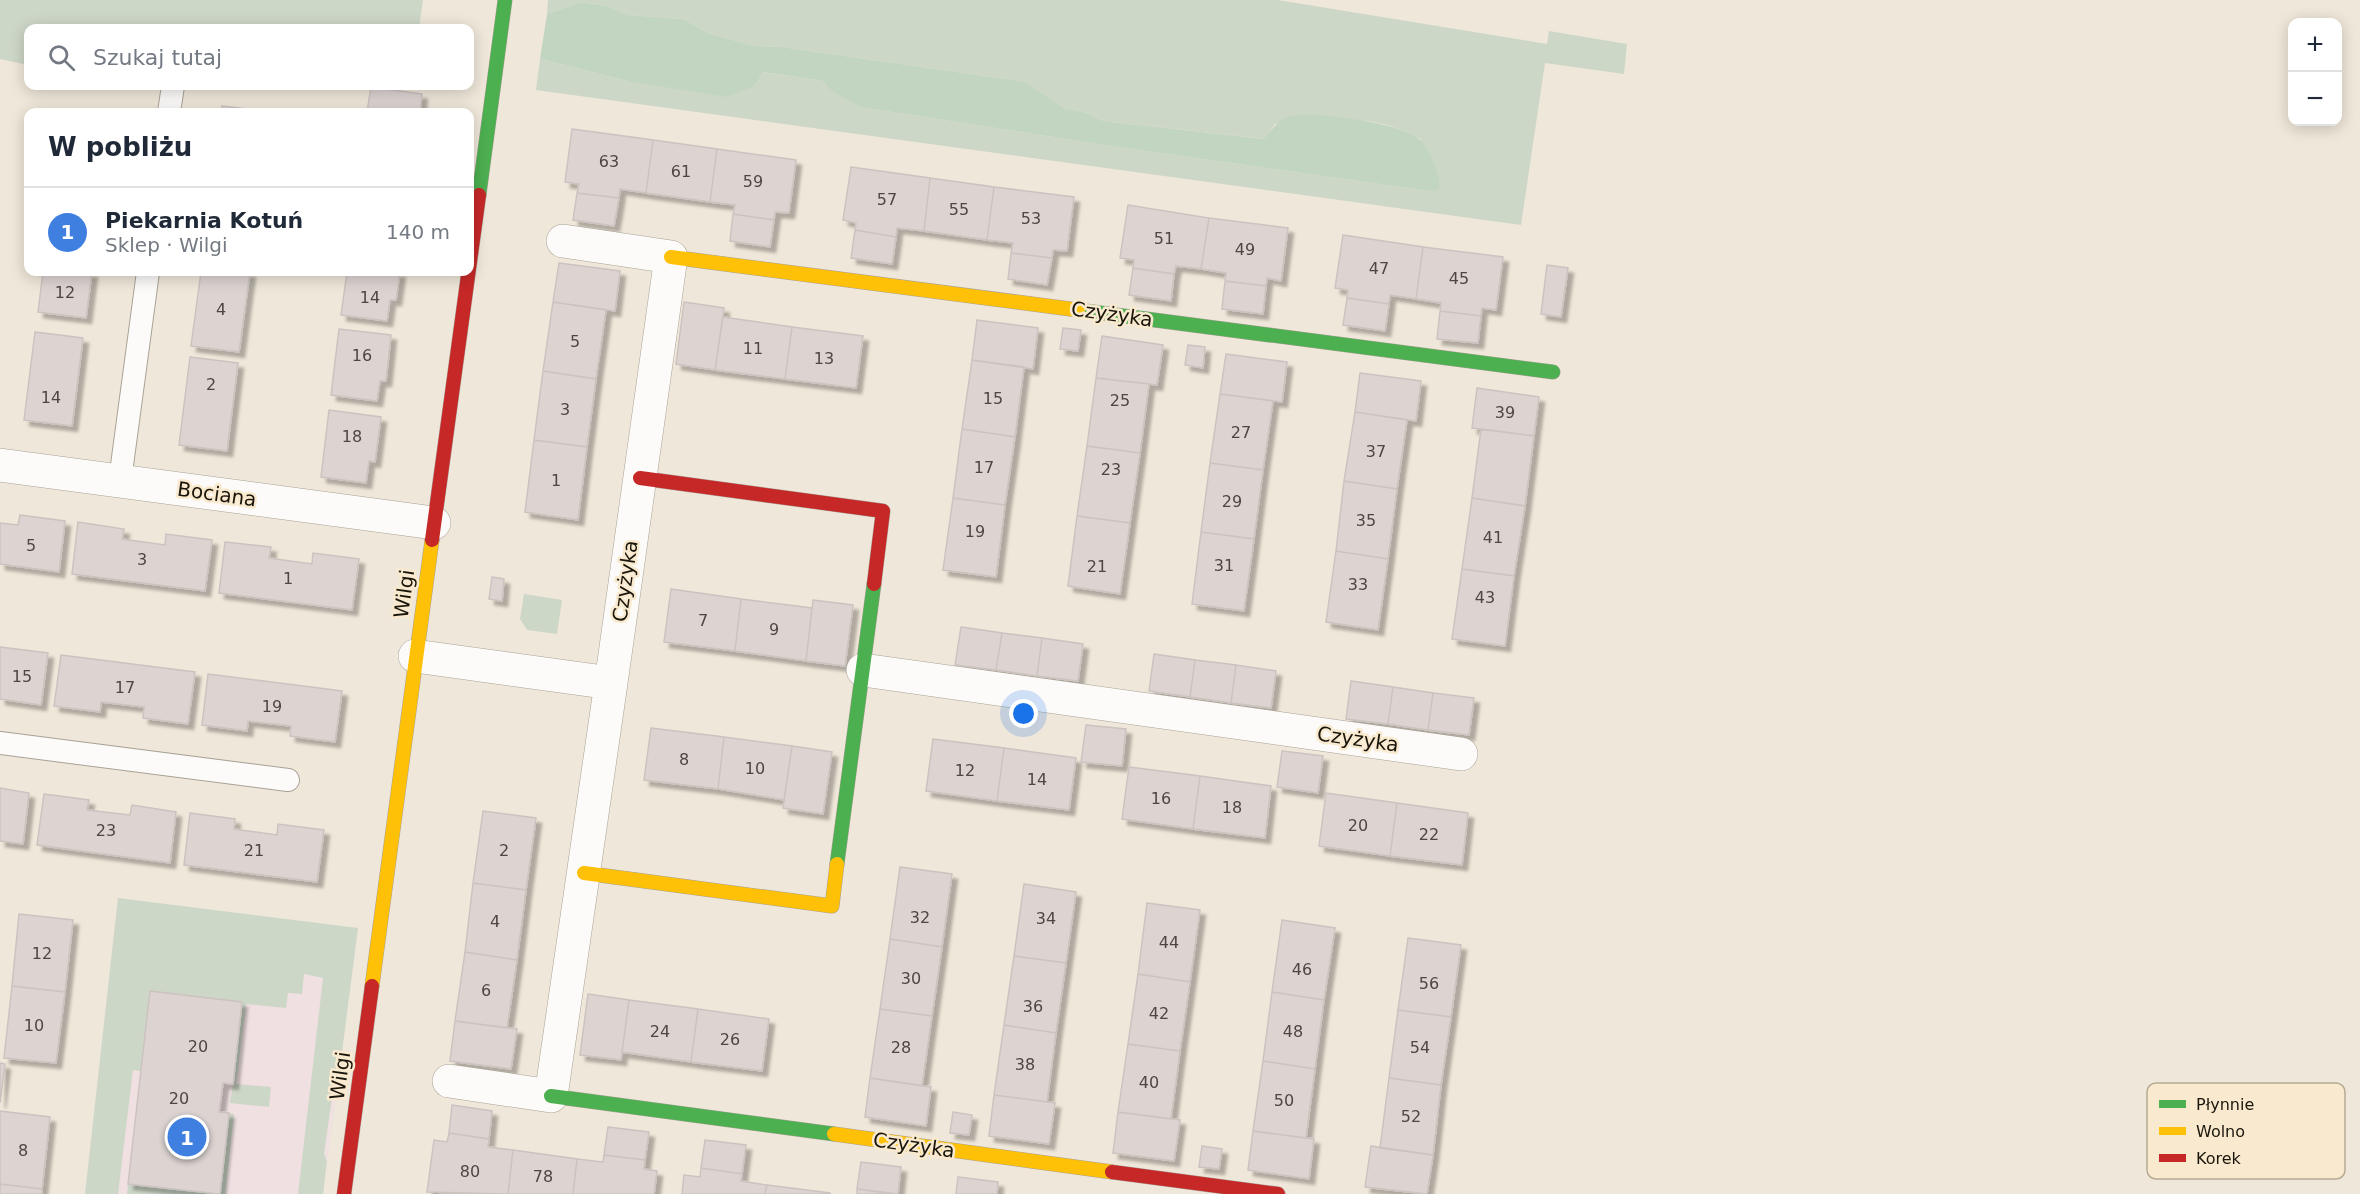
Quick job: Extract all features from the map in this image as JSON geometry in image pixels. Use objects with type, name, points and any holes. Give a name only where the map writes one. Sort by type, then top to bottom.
[{"type":"street","name":"Wilgi","points":[[474,228],[505,0]]},
{"type":"street","name":"Czyżyka","points":[[563,241],[1553,372]]},
{"type":"street","name":"Czyżyka","points":[[551,1096],[671,256]]},
{"type":"street","name":"Wilgi","points":[[344,1194],[468,276]]},
{"type":"street","name":"Bociana","points":[[0,465],[388,519],[434,523]]},
{"type":"street","points":[[584,873],[832,906],[883,511],[640,478]]},
{"type":"street","points":[[415,656],[611,683]]},
{"type":"street","name":"Czyżyka","points":[[863,670],[1461,754]]},
{"type":"street","name":"Czyżyka","points":[[449,1082],[1278,1194]]},
{"type":"lane","points":[[170,108],[172,90]]},
{"type":"lane","points":[[120,480],[147,276]]},
{"type":"lane","points":[[0,743],[288,780]]},
{"type":"shaded area","points":[[118,898],[358,928],[323,1194],[85,1194]]},
{"type":"green space","points":[[0,0],[423,0],[420,24],[24,24],[24,64],[0,59]]},
{"type":"green space","points":[[548,0],[1278,0],[1547,44],[1549,31],[1627,44],[1624,74],[1545,63],[1521,225],[536,90],[540,59],[627,81],[754,86],[762,72],[823,81],[833,91],[860,107],[1117,147],[1436,192],[1420,139],[1385,124],[1331,119],[1275,124],[1265,139],[1103,121],[1087,113],[1064,108],[1026,82],[782,47],[754,46],[708,33],[684,19],[627,15],[608,6],[581,2],[547,14]]},
{"type":"green space","points":[[581,2],[608,6],[627,15],[684,19],[708,33],[754,46],[782,47],[1026,82],[1064,108],[1087,113],[1103,121],[1264,139],[1279,122],[1291,116],[1319,115],[1378,124],[1396,128],[1420,140],[1428,150],[1440,186],[1436,192],[1117,147],[860,107],[832,91],[823,81],[763,72],[754,86],[727,97],[627,81],[540,59],[547,14]]},
{"type":"green space","points":[[524,594],[562,600],[557,634],[527,630],[520,619]]},
{"type":"green space","points":[[118,898],[358,928],[337,1091],[332,1098],[324,1154],[327,1161],[323,1194],[298,1194],[323,978],[304,974],[302,994],[288,993],[286,1008],[246,1004],[236,1084],[271,1087],[269,1107],[230,1103],[233,1084],[133,1070],[118,1194],[85,1194]]},
{"type":"green space","points":[[229,1113],[234,1114],[225,1194],[220,1194]]},
{"type":"green space","points":[[128,1184],[220,1194],[127,1194]]},
{"type":"building","points":[[371,90],[422,94],[420,108],[368,108]]},
{"type":"building","points":[[572,129],[653,140],[646,193],[620,189],[619,198],[577,193],[579,184],[565,182]]},
{"type":"building","points":[[653,140],[717,149],[710,202],[646,193]]},
{"type":"building","points":[[717,149],[796,160],[789,213],[775,212],[774,220],[733,214],[735,205],[710,202]]},
{"type":"building","points":[[851,167],[930,178],[924,231],[897,228],[896,237],[855,230],[856,223],[843,220]]},
{"type":"building","points":[[930,178],[994,187],[987,240],[924,231]]},
{"type":"building","points":[[994,187],[1074,197],[1067,251],[1053,250],[1052,258],[1011,253],[1013,243],[987,240]]},
{"type":"building","points":[[577,193],[619,198],[614,226],[573,220]]},
{"type":"building","points":[[1128,205],[1209,218],[1201,269],[1176,266],[1174,274],[1133,268],[1134,260],[1120,258]]},
{"type":"building","points":[[733,214],[774,220],[770,247],[730,241]]},
{"type":"building","points":[[1209,218],[1288,228],[1281,281],[1267,278],[1266,286],[1225,281],[1226,273],[1201,269]]},
{"type":"building","points":[[855,230],[896,237],[892,264],[851,258]]},
{"type":"building","points":[[1343,235],[1423,247],[1416,299],[1390,295],[1389,304],[1347,298],[1348,290],[1335,288]]},
{"type":"building","points":[[1423,247],[1503,257],[1496,310],[1482,308],[1481,316],[1440,311],[1441,303],[1416,299]]},
{"type":"building","points":[[1011,253],[1052,258],[1047,285],[1008,279]]},
{"type":"building","points":[[559,263],[620,271],[615,311],[553,302]]},
{"type":"building","points":[[1547,265],[1568,268],[1561,317],[1541,314]]},
{"type":"building","points":[[1133,268],[1174,274],[1171,301],[1129,295]]},
{"type":"building","points":[[42,276],[91,276],[86,318],[38,312]]},
{"type":"building","points":[[200,276],[249,276],[239,352],[191,346]]},
{"type":"building","points":[[346,276],[399,276],[396,300],[390,300],[387,321],[341,315]]},
{"type":"building","points":[[1225,281],[1266,286],[1263,314],[1222,309]]},
{"type":"building","points":[[1347,298],[1389,304],[1385,331],[1343,325]]},
{"type":"building","points":[[553,302],[606,310],[596,379],[543,371]]},
{"type":"building","points":[[684,302],[724,308],[715,370],[676,364]]},
{"type":"building","points":[[1440,311],[1481,316],[1478,343],[1437,339]]},
{"type":"building","points":[[723,317],[792,327],[785,379],[715,370]]},
{"type":"building","points":[[977,320],[1038,328],[1033,369],[972,360]]},
{"type":"building","points":[[792,327],[863,336],[856,388],[785,379]]},
{"type":"building","points":[[1063,328],[1081,330],[1078,351],[1060,349]]},
{"type":"building","points":[[339,329],[391,335],[386,381],[380,381],[377,401],[331,395]]},
{"type":"building","points":[[35,332],[83,338],[72,426],[24,420]]},
{"type":"building","points":[[1102,336],[1163,345],[1157,385],[1096,378]]},
{"type":"building","points":[[1188,345],[1205,347],[1203,368],[1185,365]]},
{"type":"building","points":[[1226,354],[1287,362],[1282,402],[1220,394]]},
{"type":"building","points":[[190,357],[238,363],[227,451],[179,445]]},
{"type":"building","points":[[972,360],[1024,367],[1015,437],[962,429]]},
{"type":"building","points":[[543,371],[596,379],[587,447],[534,440]]},
{"type":"building","points":[[1360,373],[1421,381],[1416,421],[1355,412]]},
{"type":"building","points":[[1096,378],[1149,384],[1140,453],[1087,446]]},
{"type":"building","points":[[1477,388],[1539,397],[1534,436],[1472,428]]},
{"type":"building","points":[[1220,394],[1273,401],[1263,470],[1210,463]]},
{"type":"building","points":[[329,410],[381,417],[375,462],[369,461],[366,483],[321,477]]},
{"type":"building","points":[[1355,412],[1407,420],[1397,489],[1344,481]]},
{"type":"building","points":[[962,429],[1015,437],[1005,505],[953,498]]},
{"type":"building","points":[[1481,429],[1534,436],[1525,506],[1472,498]]},
{"type":"building","points":[[534,440],[587,447],[578,520],[525,512]]},
{"type":"building","points":[[1087,446],[1140,453],[1130,523],[1077,516]]},
{"type":"building","points":[[1210,463],[1263,470],[1254,539],[1201,532]]},
{"type":"building","points":[[1344,481],[1397,489],[1388,559],[1336,551]]},
{"type":"building","points":[[953,498],[1005,505],[996,577],[943,570]]},
{"type":"building","points":[[1472,498],[1525,506],[1514,576],[1462,569]]},
{"type":"building","points":[[20,515],[65,521],[59,572],[0,564],[0,523],[18,525]]},
{"type":"building","points":[[1077,516],[1130,523],[1120,594],[1068,586]]},
{"type":"building","points":[[78,522],[124,529],[122,539],[165,545],[166,534],[212,540],[205,591],[72,574]]},
{"type":"building","points":[[1201,532],[1254,539],[1244,611],[1192,604]]},
{"type":"building","points":[[225,542],[271,547],[269,558],[312,564],[313,553],[359,559],[352,610],[219,593]]},
{"type":"building","points":[[1336,551],[1388,559],[1378,630],[1326,622]]},
{"type":"building","points":[[1462,569],[1514,576],[1505,646],[1452,639]]},
{"type":"building","points":[[492,577],[504,579],[502,601],[489,599]]},
{"type":"building","points":[[671,589],[741,599],[735,651],[664,642]]},
{"type":"building","points":[[741,599],[812,608],[806,661],[735,651]]},
{"type":"building","points":[[813,600],[853,605],[845,666],[806,661]]},
{"type":"building","points":[[961,627],[1002,633],[996,670],[955,665]]},
{"type":"building","points":[[1002,633],[1042,638],[1037,676],[996,670]]},
{"type":"building","points":[[1042,638],[1083,644],[1078,681],[1037,676]]},
{"type":"building","points":[[0,647],[48,653],[41,705],[0,699]]},
{"type":"building","points":[[1154,654],[1195,660],[1190,697],[1149,691]]},
{"type":"building","points":[[61,655],[195,672],[188,724],[143,718],[144,707],[101,702],[100,712],[54,706]]},
{"type":"building","points":[[1195,660],[1236,665],[1231,703],[1190,697]]},
{"type":"building","points":[[1236,665],[1276,671],[1271,708],[1231,703]]},
{"type":"building","points":[[208,674],[342,691],[335,742],[290,736],[291,726],[248,721],[247,731],[202,725]]},
{"type":"building","points":[[1351,681],[1393,687],[1388,724],[1346,719]]},
{"type":"building","points":[[1393,687],[1433,693],[1428,730],[1388,724]]},
{"type":"building","points":[[1433,693],[1474,698],[1469,735],[1428,730]]},
{"type":"building","points":[[1086,725],[1126,729],[1122,766],[1081,762]]},
{"type":"building","points":[[651,728],[724,737],[718,789],[644,780]]},
{"type":"building","points":[[724,737],[792,746],[784,800],[718,789]]},
{"type":"building","points":[[933,739],[1004,748],[997,801],[926,791]]},
{"type":"building","points":[[792,746],[832,752],[823,814],[783,808]]},
{"type":"building","points":[[1004,748],[1076,758],[1069,810],[997,801]]},
{"type":"building","points":[[1282,751],[1323,756],[1318,793],[1277,787]]},
{"type":"building","points":[[1129,767],[1200,776],[1193,829],[1122,819]]},
{"type":"building","points":[[1200,776],[1271,786],[1265,838],[1193,829]]},
{"type":"building","points":[[0,788],[29,793],[23,844],[0,841]]},
{"type":"building","points":[[1326,793],[1397,803],[1390,856],[1319,846]]},
{"type":"building","points":[[44,794],[89,800],[87,810],[130,815],[132,805],[176,812],[170,863],[37,845]]},
{"type":"building","points":[[1397,803],[1468,813],[1462,865],[1390,856]]},
{"type":"building","points":[[483,811],[536,818],[526,890],[473,883]]},
{"type":"building","points":[[190,813],[235,819],[234,829],[277,835],[278,824],[324,830],[317,882],[184,865]]},
{"type":"building","points":[[900,867],[952,874],[942,947],[890,939]]},
{"type":"building","points":[[473,883],[526,890],[517,960],[465,952]]},
{"type":"building","points":[[1024,884],[1076,892],[1066,963],[1014,956]]},
{"type":"building","points":[[1147,903],[1200,910],[1190,982],[1138,974]]},
{"type":"building","points":[[19,914],[73,920],[65,992],[12,986]]},
{"type":"building","points":[[1282,920],[1335,928],[1324,1000],[1272,992]]},
{"type":"building","points":[[1408,938],[1461,945],[1451,1017],[1398,1010]]},
{"type":"building","points":[[890,939],[942,947],[932,1016],[880,1009]]},
{"type":"building","points":[[465,952],[517,960],[507,1028],[455,1021]]},
{"type":"building","points":[[1014,956],[1066,963],[1056,1033],[1004,1025]]},
{"type":"building","points":[[1138,974],[1190,982],[1180,1051],[1128,1044]]},
{"type":"building","points":[[12,986],[65,992],[56,1063],[4,1058]]},
{"type":"building","points":[[150,991],[242,1002],[233,1084],[223,1083],[219,1112],[229,1113],[220,1194],[128,1184]]},
{"type":"building","points":[[1272,992],[1324,1000],[1315,1069],[1263,1061]]},
{"type":"building","points":[[588,994],[629,1000],[621,1060],[580,1055]]},
{"type":"building","points":[[629,1000],[698,1009],[691,1062],[622,1052]]},
{"type":"building","points":[[698,1009],[769,1019],[762,1071],[691,1062]]},
{"type":"building","points":[[880,1009],[932,1016],[922,1086],[870,1078]]},
{"type":"building","points":[[1398,1010],[1451,1017],[1441,1085],[1389,1078]]},
{"type":"building","points":[[455,1021],[517,1029],[511,1069],[450,1061]]},
{"type":"building","points":[[1004,1025],[1056,1033],[1047,1102],[994,1095]]},
{"type":"building","points":[[1128,1044],[1180,1051],[1171,1119],[1118,1112]]},
{"type":"building","points":[[1263,1061],[1315,1069],[1306,1138],[1253,1131]]},
{"type":"building","points":[[0,1063],[5,1064],[0,1103]]},
{"type":"building","points":[[870,1078],[931,1087],[926,1126],[865,1117]]},
{"type":"building","points":[[1389,1078],[1441,1085],[1433,1155],[1380,1148]]},
{"type":"building","points":[[994,1095],[1055,1103],[1049,1144],[989,1136]]},
{"type":"building","points":[[452,1105],[492,1111],[489,1139],[449,1133]]},
{"type":"building","points":[[0,1111],[50,1117],[42,1189],[0,1184]]},
{"type":"building","points":[[953,1112],[972,1115],[969,1135],[950,1133]]},
{"type":"building","points":[[1118,1112],[1180,1120],[1174,1161],[1113,1153]]},
{"type":"building","points":[[608,1127],[649,1132],[645,1160],[604,1155]]},
{"type":"building","points":[[1253,1131],[1314,1139],[1309,1179],[1248,1170]]},
{"type":"building","points":[[449,1133],[489,1139],[488,1147],[513,1150],[508,1194],[427,1192],[434,1140],[447,1142]]},
{"type":"building","points":[[705,1140],[746,1145],[742,1174],[701,1168]]},
{"type":"building","points":[[1202,1146],[1222,1149],[1219,1169],[1199,1167]]},
{"type":"building","points":[[1371,1146],[1433,1155],[1427,1194],[1365,1187]]},
{"type":"building","points":[[513,1150],[577,1159],[573,1194],[508,1194]]},
{"type":"building","points":[[604,1155],[645,1160],[644,1169],[657,1171],[654,1194],[573,1194],[577,1159],[603,1162]]},
{"type":"building","points":[[861,1162],[901,1167],[898,1194],[857,1189]]},
{"type":"building","points":[[701,1168],[742,1174],[741,1181],[767,1185],[765,1194],[682,1194],[684,1175],[700,1177]]},
{"type":"building","points":[[958,1177],[998,1182],[997,1194],[956,1194]]},
{"type":"building","points":[[0,1184],[42,1189],[42,1194],[0,1194]]},
{"type":"building","points":[[767,1185],[830,1193],[830,1194],[765,1194]]},
{"type":"building","points":[[857,1189],[893,1194],[857,1194]]},
{"type":"traffic: fast","points":[[479,195],[505,0]]},
{"type":"traffic: fast","points":[[1078,310],[1553,372]]},
{"type":"traffic: fast","points":[[837,864],[874,584]]},
{"type":"traffic: fast","points":[[551,1096],[834,1134]]},
{"type":"traffic: slow","points":[[671,257],[1078,310]]},
{"type":"traffic: slow","points":[[372,986],[432,540]]},
{"type":"traffic: slow","points":[[584,873],[832,906],[837,864]]},
{"type":"traffic: slow","points":[[834,1134],[1112,1172]]},
{"type":"traffic: jam","points":[[474,232],[479,195]]},
{"type":"traffic: jam","points":[[432,540],[468,276]]},
{"type":"traffic: jam","points":[[640,478],[883,511],[874,584]]},
{"type":"traffic: jam","points":[[344,1194],[372,986]]},
{"type":"traffic: jam","points":[[1112,1172],[1278,1194]]},
{"type":"place","name":"Piekarnia Kotuń","points":[[187,1137]]}]
